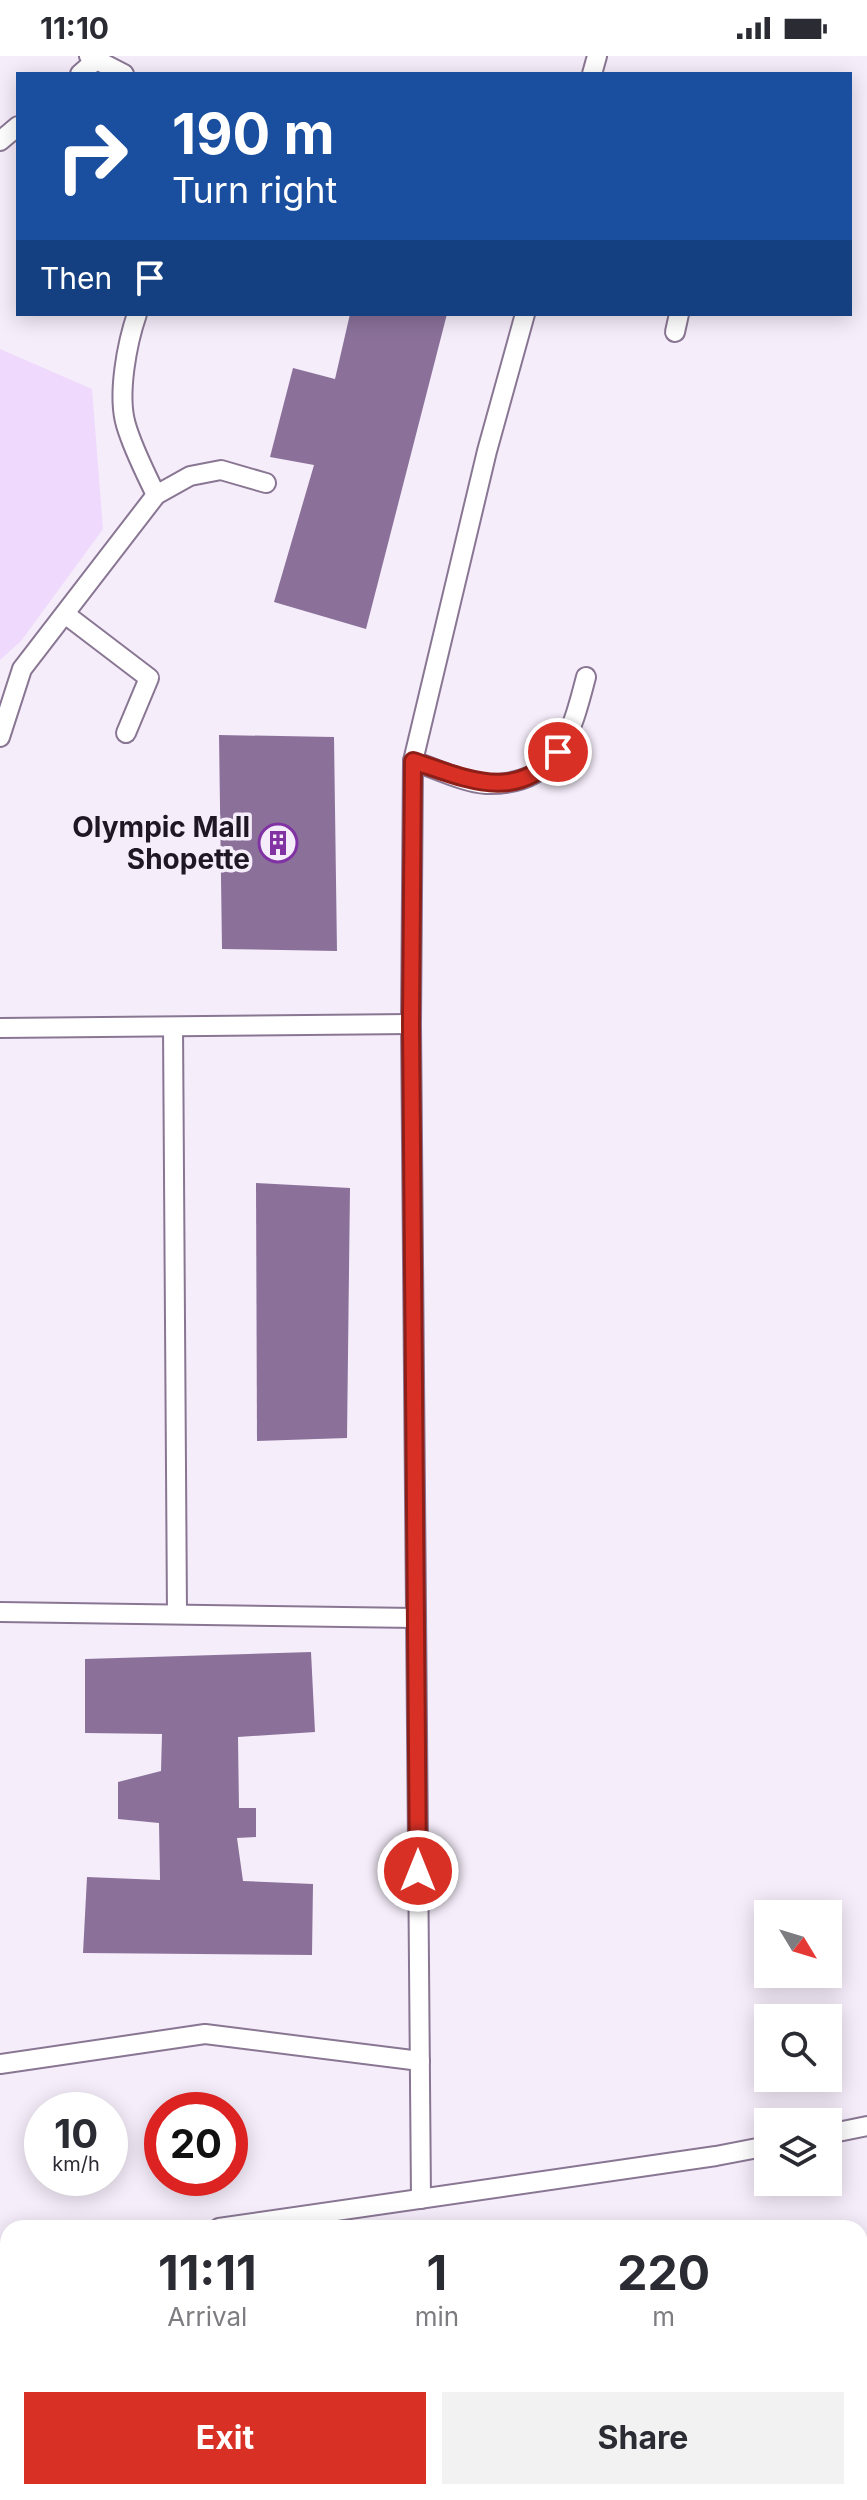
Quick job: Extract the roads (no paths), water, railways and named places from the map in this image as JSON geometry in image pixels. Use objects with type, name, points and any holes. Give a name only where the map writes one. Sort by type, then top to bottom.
[{"type":"lane","points":[[93,58],[120,72]]},
{"type":"lane","points":[[0,141],[16,128]]},
{"type":"lane","points":[[136,316],[125,371],[125,422],[156,495]]},
{"type":"lane","points":[[421,2199],[411,1024],[413,761],[487,451],[524,316]]},
{"type":"lane","points":[[0,737],[22,669],[156,495],[190,476],[221,470],[266,483]]},
{"type":"lane","points":[[65,614],[149,678],[126,733]]},
{"type":"lane","points":[[413,761],[483,784],[522,780],[548,765],[568,739],[586,677]]},
{"type":"lane","points":[[0,1028],[411,1024]]},
{"type":"lane","points":[[173,1027],[177,1614]]},
{"type":"lane","points":[[0,1612],[416,1618]]},
{"type":"lane","points":[[0,2064],[205,2034],[420,2061]]},
{"type":"lane","points":[[842,2131],[867,2126]]},
{"type":"lane","points":[[275,2220],[754,2149]]},
{"type":"place","name":"Olympic Mall Shopette","points":[[278,843]]}]
